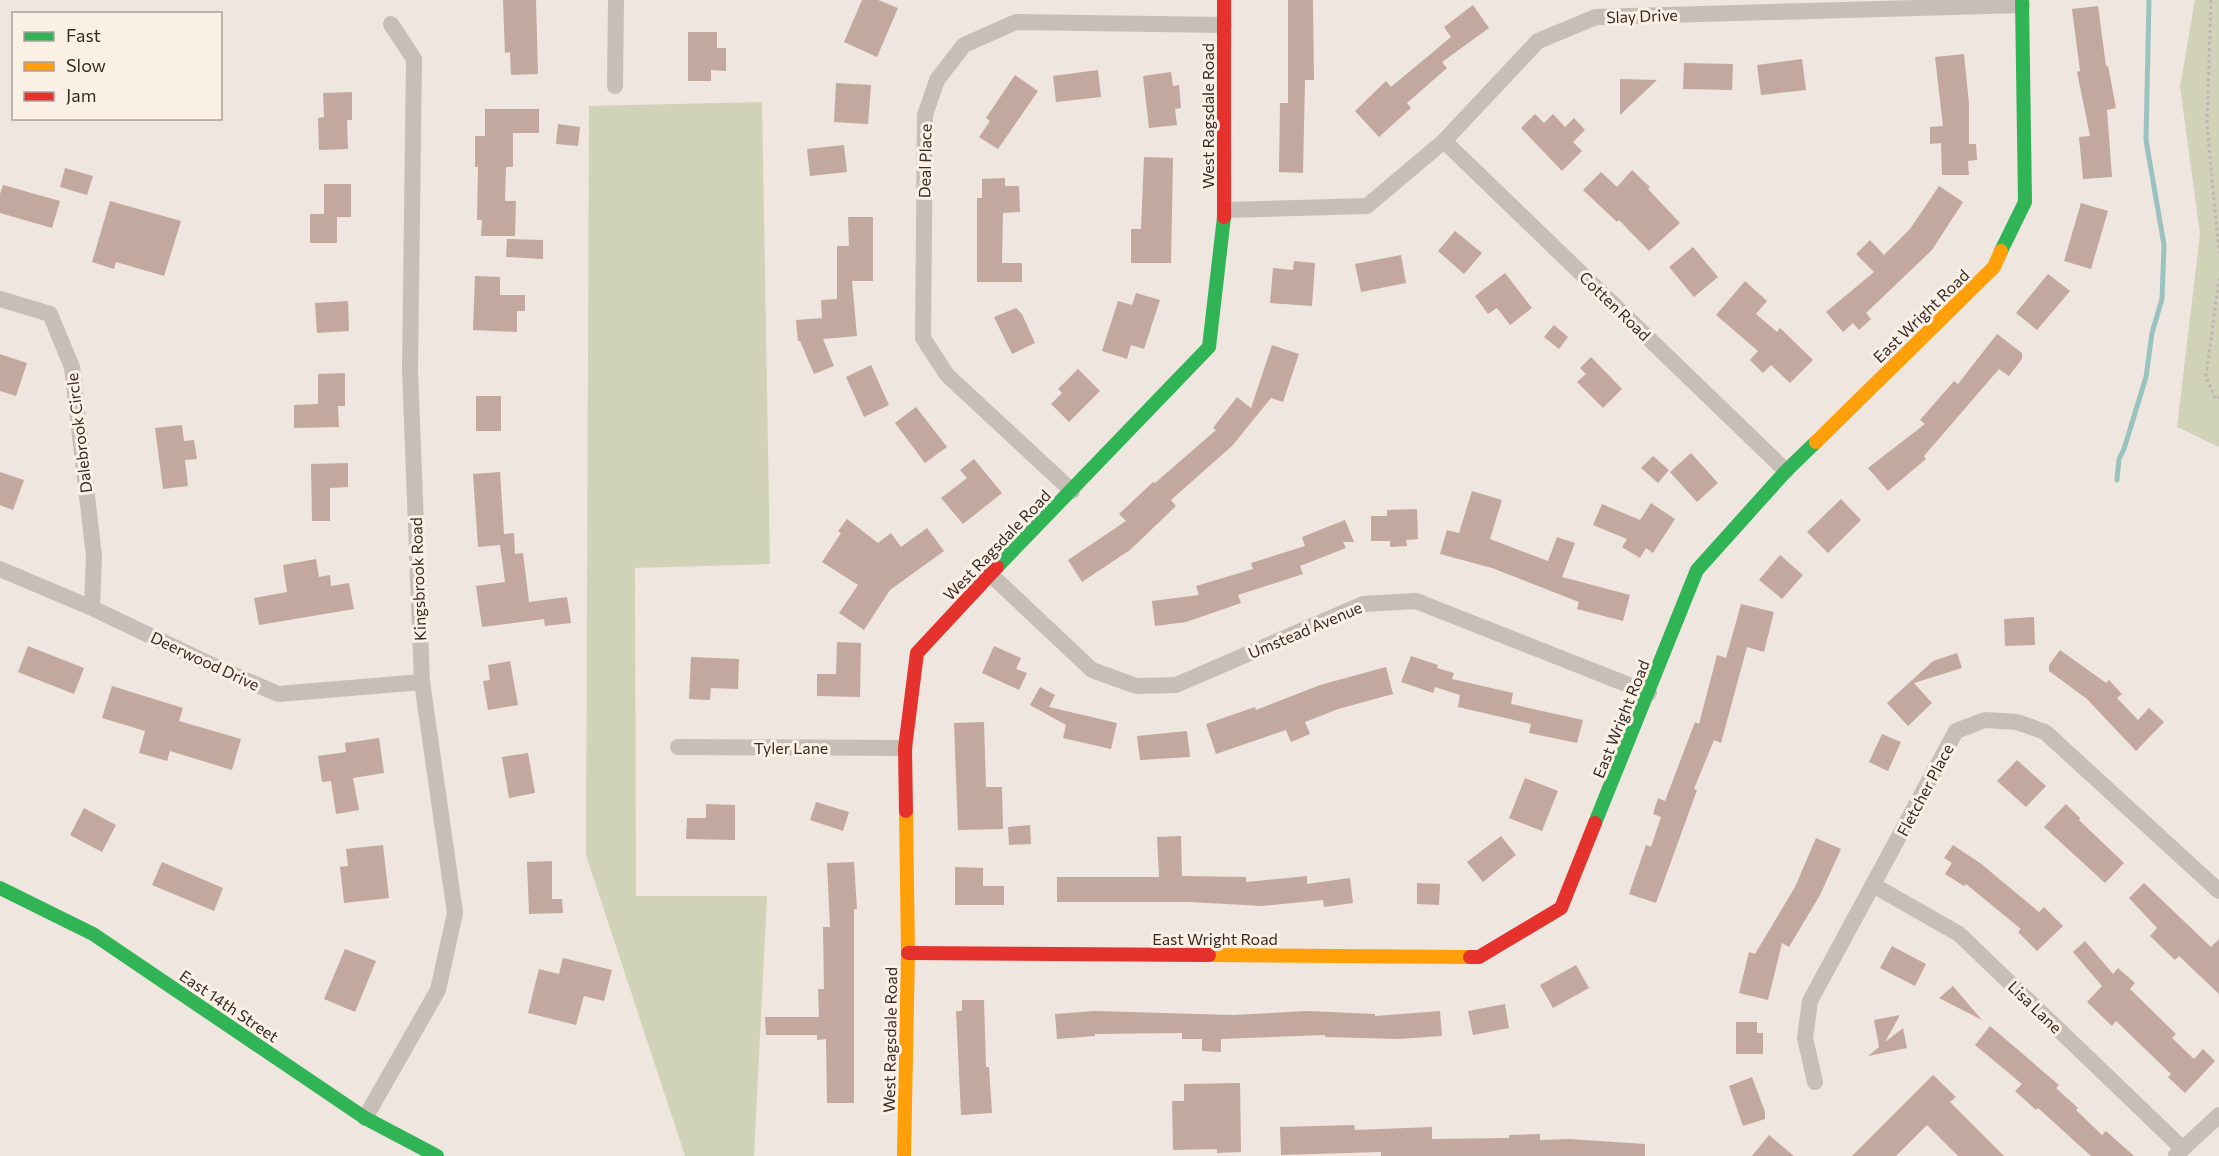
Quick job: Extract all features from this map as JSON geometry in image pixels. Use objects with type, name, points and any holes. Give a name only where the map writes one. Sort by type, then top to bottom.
[{"type":"street","points":[[615,86],[616,0]]},
{"type":"street","name":"West Ragsdale Road","points":[[904,1156],[908,953],[905,748],[917,653],[1209,347],[1225,210],[1224,0]]},
{"type":"street","name":"Slay Drive","points":[[1225,210],[1367,206],[1444,141],[1538,41],[1596,17],[2022,2]]},
{"type":"street","name":"East Wright Road","points":[[908,953],[1479,957],[1561,908],[1697,570],[1786,471],[1994,267],[2025,202],[2022,2]]},
{"type":"street","name":"Deal Place","points":[[1072,491],[947,375],[923,338],[925,115],[937,80],[964,45],[1016,22],[1224,26]]},
{"type":"street","name":"Kingsbrook Road","points":[[365,1118],[438,990],[455,913],[422,682],[410,370],[414,59],[391,24]]},
{"type":"street","name":"Cotten Road","points":[[1444,141],[1786,471]]},
{"type":"street","name":"Dalebrook Circle","points":[[0,299],[50,314],[72,367],[94,556],[92,608]]},
{"type":"street","name":"Deerwood Drive","points":[[0,569],[92,608],[278,694],[422,682]]},
{"type":"street","name":"Umstead Avenue","points":[[990,574],[1092,670],[1136,686],[1176,685],[1363,604],[1416,601],[1649,693]]},
{"type":"street","name":"Fletcher Place","points":[[1815,1082],[1805,1038],[1810,1001],[1956,731],[1985,720],[2017,722],[2045,732],[2219,891]]},
{"type":"street","name":"Tyler Lane","points":[[678,747],[905,748]]},
{"type":"street","name":"Lisa Lane","points":[[1874,885],[1959,934],[2179,1152]]},
{"type":"street","name":"East 14th Street","points":[[0,888],[93,934],[365,1118],[437,1156]]},
{"type":"street","points":[[2179,1152],[2219,1115]]},
{"type":"path","points":[[2211,0],[2207,124],[2219,254]]},
{"type":"path","points":[[2219,279],[2206,376],[2215,399],[2219,397]]},
{"type":"green space","points":[[2195,0],[2219,0],[2219,447],[2177,427],[2200,234],[2180,87]]},
{"type":"green space","points":[[762,102],[770,564],[635,568],[636,896],[767,896],[754,1156],[685,1156],[586,855],[589,106]]},
{"type":"building","points":[[503,0],[536,0],[538,74],[511,75],[510,52],[505,53]]},
{"type":"building","points":[[862,0],[878,0],[898,8],[877,57],[844,42]]},
{"type":"building","points":[[1288,0],[1313,0],[1314,80],[1305,80],[1303,173],[1279,172],[1280,103],[1288,103]]},
{"type":"building","points":[[1473,5],[1489,28],[1442,62],[1447,68],[1407,103],[1411,108],[1379,137],[1355,111],[1386,81],[1391,87],[1451,37],[1444,27]]},
{"type":"building","points":[[2098,6],[2106,66],[2108,66],[2116,108],[2107,110],[2112,177],[2083,179],[2079,137],[2090,136],[2077,72],[2080,71],[2072,9]]},
{"type":"building","points":[[688,32],[717,32],[717,48],[726,48],[726,71],[711,70],[711,81],[688,81]]},
{"type":"building","points":[[1964,54],[1969,104],[1969,144],[1976,144],[1977,160],[1968,161],[1969,175],[1942,175],[1941,143],[1930,144],[1930,127],[1943,126],[1935,57]]},
{"type":"building","points":[[1802,59],[1806,90],[1761,95],[1757,65]]},
{"type":"building","points":[[1684,63],[1733,64],[1732,90],[1683,89]]},
{"type":"building","points":[[1098,70],[1101,97],[1056,102],[1053,76]]},
{"type":"building","points":[[1171,72],[1173,86],[1179,85],[1181,108],[1175,109],[1177,125],[1149,128],[1143,76]]},
{"type":"building","points":[[1015,75],[1038,91],[998,149],[979,137],[990,121],[986,118]]},
{"type":"building","points":[[1620,79],[1657,80],[1620,115]]},
{"type":"building","points":[[836,83],[871,85],[868,124],[834,122]]},
{"type":"building","points":[[352,92],[352,120],[347,120],[348,149],[319,150],[318,118],[324,117],[323,93]]},
{"type":"building","points":[[485,109],[539,109],[539,133],[513,133],[513,167],[506,167],[505,201],[516,201],[515,236],[481,236],[482,220],[477,220],[478,167],[475,167],[475,136],[485,136]]},
{"type":"building","points":[[1535,114],[1544,123],[1553,114],[1565,127],[1574,118],[1585,130],[1573,142],[1582,151],[1562,171],[1521,128]]},
{"type":"building","points":[[558,124],[580,127],[578,146],[556,144]]},
{"type":"building","points":[[844,145],[847,172],[810,176],[807,149]]},
{"type":"building","points":[[1144,157],[1173,158],[1171,263],[1131,263],[1131,229],[1141,229]]},
{"type":"building","points":[[65,168],[93,176],[87,195],[60,187]]},
{"type":"building","points":[[1632,170],[1650,187],[1648,189],[1680,223],[1649,251],[1619,220],[1617,222],[1583,190],[1601,172],[1617,187]]},
{"type":"building","points":[[1005,178],[1005,186],[1019,186],[1020,212],[1003,213],[1002,263],[1022,263],[1022,282],[977,282],[977,198],[982,198],[982,179]]},
{"type":"building","points":[[324,184],[351,184],[351,217],[337,217],[337,243],[310,243],[310,214],[324,214]]},
{"type":"building","points":[[3,185],[60,201],[52,228],[0,213],[0,194]]},
{"type":"building","points":[[1939,186],[1963,202],[1932,250],[1866,313],[1871,319],[1859,330],[1853,323],[1843,332],[1826,312],[1874,272],[1856,254],[1870,240],[1884,255],[1910,229]]},
{"type":"building","points":[[110,201],[181,221],[164,276],[116,262],[114,269],[92,262]]},
{"type":"building","points":[[2081,203],[2108,211],[2091,269],[2064,261]]},
{"type":"building","points":[[848,217],[873,217],[873,281],[852,281],[857,336],[823,339],[834,366],[814,374],[798,341],[796,320],[822,318],[821,300],[837,299],[837,246],[849,246]]},
{"type":"building","points":[[1455,231],[1482,253],[1464,274],[1438,251]]},
{"type":"building","points":[[507,239],[543,240],[543,259],[506,257]]},
{"type":"building","points":[[1693,247],[1718,277],[1694,297],[1669,267]]},
{"type":"building","points":[[1401,255],[1406,283],[1361,292],[1355,264]]},
{"type":"building","points":[[1294,261],[1315,263],[1312,306],[1270,303],[1273,268],[1293,270]]},
{"type":"building","points":[[1505,273],[1532,308],[1510,325],[1497,308],[1488,314],[1475,296]]},
{"type":"building","points":[[2048,274],[2070,291],[2037,330],[2016,313]]},
{"type":"building","points":[[475,276],[500,277],[500,295],[525,295],[525,311],[517,311],[517,332],[473,330]]},
{"type":"building","points":[[1745,281],[1767,301],[1756,314],[1777,332],[1780,328],[1813,360],[1790,383],[1771,365],[1763,373],[1750,360],[1758,351],[1716,315]]},
{"type":"building","points":[[1136,293],[1160,300],[1144,349],[1131,345],[1127,359],[1102,351],[1118,301],[1132,305]]},
{"type":"building","points":[[348,301],[349,331],[317,333],[315,303]]},
{"type":"building","points":[[1016,308],[1022,314],[1035,343],[1012,354],[994,317]]},
{"type":"building","points":[[1554,325],[1568,337],[1559,349],[1544,337]]},
{"type":"building","points":[[1997,334],[2022,353],[2022,359],[2009,376],[1999,369],[1924,456],[1926,459],[1888,491],[1868,468],[1925,424],[1920,420],[1954,381],[1958,384]]},
{"type":"building","points":[[1272,345],[1299,354],[1283,402],[1271,398],[1232,446],[1171,500],[1176,506],[1130,550],[1082,582],[1068,560],[1126,521],[1119,514],[1153,482],[1155,483],[1216,430],[1213,428],[1237,397],[1251,408]]},
{"type":"building","points":[[0,354],[27,363],[16,396],[0,391]]},
{"type":"building","points":[[1591,357],[1622,389],[1603,408],[1577,382],[1586,374],[1580,368]]},
{"type":"building","points":[[871,365],[889,405],[864,417],[846,377]]},
{"type":"building","points":[[1078,369],[1100,391],[1069,422],[1051,404],[1062,393],[1058,389]]},
{"type":"building","points":[[345,373],[345,406],[338,406],[339,427],[294,428],[294,405],[318,404],[318,374]]},
{"type":"building","points":[[476,396],[501,396],[501,431],[476,431]]},
{"type":"building","points":[[916,407],[947,447],[925,463],[895,423]]},
{"type":"building","points":[[182,425],[184,441],[194,440],[197,459],[185,460],[188,486],[163,489],[155,428]]},
{"type":"building","points":[[1691,453],[1718,483],[1697,502],[1670,472]]},
{"type":"building","points":[[1653,456],[1669,470],[1658,483],[1641,468]]},
{"type":"building","points":[[974,459],[1002,493],[963,524],[941,498],[967,478],[960,470]]},
{"type":"building","points":[[348,463],[348,487],[330,488],[330,521],[312,521],[311,464]]},
{"type":"building","points":[[0,472],[24,480],[13,510],[0,505]]},
{"type":"building","points":[[500,472],[504,534],[514,533],[515,554],[523,553],[529,602],[567,597],[571,623],[545,626],[544,619],[482,627],[476,586],[505,582],[500,545],[478,547],[473,474]]},
{"type":"building","points":[[1472,491],[1502,500],[1490,539],[1548,561],[1557,537],[1575,543],[1562,577],[1630,595],[1623,621],[1577,609],[1579,602],[1492,568],[1440,554],[1447,530],[1459,533]]},
{"type":"building","points":[[1841,499],[1861,520],[1828,553],[1807,532]]},
{"type":"building","points":[[1651,503],[1675,519],[1653,553],[1646,548],[1640,558],[1622,547],[1627,539],[1593,525],[1602,504],[1640,520]]},
{"type":"building","points":[[1417,509],[1418,539],[1406,540],[1407,546],[1390,547],[1390,541],[1371,541],[1371,516],[1387,516],[1387,510]]},
{"type":"building","points":[[847,519],[878,543],[891,533],[901,547],[927,528],[944,551],[890,590],[864,630],[839,613],[858,585],[822,562],[841,533],[838,531]]},
{"type":"building","points":[[1345,520],[1354,542],[1343,542],[1346,548],[1300,566],[1303,574],[1238,595],[1241,603],[1186,622],[1155,626],[1152,601],[1199,595],[1196,586],[1253,569],[1251,563],[1305,546],[1302,537]]},
{"type":"building","points":[[1780,555],[1803,575],[1782,599],[1759,580]]},
{"type":"building","points":[[316,559],[319,577],[330,575],[331,586],[349,583],[354,609],[259,625],[254,598],[287,592],[283,565]]},
{"type":"building","points":[[1741,604],[1774,612],[1764,652],[1747,647],[1721,743],[1714,740],[1694,789],[1697,790],[1656,903],[1629,894],[1646,845],[1651,847],[1661,817],[1653,814],[1658,798],[1665,801],[1695,722],[1699,724],[1717,655],[1726,658]]},
{"type":"building","points":[[2034,617],[2035,645],[2005,646],[2004,619]]},
{"type":"building","points":[[837,642],[861,643],[860,697],[817,696],[817,674],[836,674]]},
{"type":"building","points":[[28,646],[84,668],[74,694],[18,672]]},
{"type":"building","points":[[994,646],[1021,658],[1016,669],[1027,673],[1019,690],[982,673]]},
{"type":"building","points":[[2060,650],[2106,683],[2109,680],[2122,694],[2117,698],[2138,720],[2149,708],[2164,722],[2136,751],[2087,699],[2049,671],[2049,665]]},
{"type":"building","points":[[1957,653],[1962,668],[1914,683],[1932,703],[1908,726],[1887,703],[1933,661]]},
{"type":"building","points":[[1411,656],[1454,673],[1452,679],[1513,693],[1511,704],[1583,720],[1577,743],[1529,733],[1531,724],[1458,707],[1460,695],[1435,687],[1433,693],[1401,682]]},
{"type":"building","points":[[691,657],[739,659],[738,689],[711,688],[710,700],[689,699]]},
{"type":"building","points":[[510,661],[518,705],[488,710],[483,681],[490,680],[488,665]]},
{"type":"building","points":[[1386,667],[1393,694],[1338,709],[1305,722],[1310,734],[1291,742],[1286,730],[1216,754],[1206,724],[1255,707],[1256,710],[1320,685]]},
{"type":"building","points":[[112,686],[183,708],[179,721],[241,739],[232,770],[170,751],[167,761],[139,753],[145,731],[102,718]]},
{"type":"building","points":[[1040,687],[1055,695],[1049,707],[1117,723],[1111,749],[1063,738],[1066,725],[1030,705]]},
{"type":"building","points":[[984,722],[986,787],[1002,787],[1003,829],[958,830],[954,723]]},
{"type":"building","points":[[1187,731],[1190,757],[1140,760],[1137,736]]},
{"type":"building","points":[[1882,734],[1901,742],[1888,771],[1869,762]]},
{"type":"building","points":[[379,738],[384,773],[353,778],[359,810],[336,814],[331,781],[322,782],[318,756],[346,752],[345,743]]},
{"type":"building","points":[[528,753],[535,793],[509,798],[502,757]]},
{"type":"building","points":[[2017,760],[2046,786],[2026,807],[1997,781]]},
{"type":"building","points":[[1525,778],[1558,791],[1542,831],[1509,818]]},
{"type":"building","points":[[816,802],[849,812],[843,831],[810,820]]},
{"type":"building","points":[[706,804],[735,805],[735,840],[686,839],[687,818],[706,818]]},
{"type":"building","points":[[2066,804],[2080,818],[2079,820],[2124,863],[2105,883],[2044,827]]},
{"type":"building","points":[[84,808],[116,825],[102,852],[70,835]]},
{"type":"building","points":[[1030,825],[1031,844],[1009,845],[1008,827]]},
{"type":"building","points":[[1181,836],[1182,876],[1246,877],[1246,882],[1307,876],[1307,884],[1350,878],[1353,903],[1324,907],[1323,900],[1262,906],[1190,902],[1057,902],[1057,877],[1159,877],[1157,837]]},
{"type":"building","points":[[1501,836],[1516,855],[1483,882],[1467,862]]},
{"type":"building","points":[[1816,838],[1841,849],[1820,895],[1789,947],[1782,943],[1768,1000],[1739,993],[1749,952],[1755,954],[1795,887]]},
{"type":"building","points":[[383,845],[389,898],[344,903],[340,867],[348,866],[346,849]]},
{"type":"building","points":[[1953,845],[1980,863],[2039,912],[2044,907],[2063,926],[2037,951],[2018,932],[2021,929],[1966,884],[1964,886],[1945,874],[1952,863],[1944,858]]},
{"type":"building","points":[[552,861],[552,899],[562,899],[563,913],[529,914],[527,862]]},
{"type":"building","points":[[162,862],[223,888],[214,911],[152,885]]},
{"type":"building","points":[[854,862],[857,909],[854,909],[854,1103],[827,1103],[826,1039],[817,1040],[817,1035],[766,1035],[765,1017],[819,1017],[818,989],[824,989],[823,927],[830,927],[827,863]]},
{"type":"building","points":[[955,867],[983,868],[983,886],[1004,886],[1004,905],[955,905]]},
{"type":"building","points":[[1417,883],[1440,884],[1439,905],[1417,904]]},
{"type":"building","points":[[2144,883],[2211,947],[2219,939],[2219,994],[2179,956],[2175,960],[2150,936],[2157,928],[2129,898]]},
{"type":"building","points":[[2085,941],[2113,974],[2118,968],[2135,983],[2130,989],[2176,1034],[2172,1038],[2194,1059],[2203,1049],[2215,1061],[2185,1093],[2168,1077],[2171,1074],[2116,1021],[2112,1026],[2087,1002],[2102,986],[2073,952]]},
{"type":"building","points":[[1892,946],[1926,964],[1915,986],[1880,968]]},
{"type":"building","points":[[345,949],[376,961],[355,1012],[324,999]]},
{"type":"building","points":[[563,958],[612,970],[604,1001],[584,996],[576,1025],[528,1013],[539,969],[559,974]]},
{"type":"building","points":[[1576,965],[1589,988],[1553,1008],[1540,985]]},
{"type":"building","points":[[1953,986],[1982,1020],[1939,998]]},
{"type":"building","points":[[962,1000],[984,1000],[986,1067],[989,1067],[992,1113],[961,1115],[956,1011],[962,1011]]},
{"type":"building","points":[[1505,1004],[1509,1028],[1473,1035],[1468,1011]]},
{"type":"building","points":[[1094,1011],[1233,1015],[1307,1011],[1375,1014],[1375,1016],[1440,1011],[1442,1036],[1398,1039],[1325,1037],[1325,1035],[1221,1039],[1221,1052],[1202,1051],[1202,1039],[1182,1039],[1182,1033],[1095,1034],[1095,1036],[1057,1039],[1055,1014]]},
{"type":"building","points":[[1900,1015],[1885,1042],[1903,1028],[1907,1048],[1868,1056],[1879,1047],[1874,1020]]},
{"type":"building","points":[[1736,1022],[1757,1022],[1757,1033],[1763,1033],[1763,1054],[1736,1054]]},
{"type":"building","points":[[1990,1026],[2059,1085],[2056,1088],[2102,1135],[2106,1131],[2134,1156],[2091,1156],[2038,1108],[2036,1110],[2015,1091],[2022,1084],[1975,1045]]},
{"type":"building","points":[[1933,1075],[1956,1097],[1950,1102],[2004,1156],[1958,1156],[1927,1125],[1896,1156],[1852,1156]]},
{"type":"building","points":[[1752,1077],[1765,1112],[1765,1119],[1743,1126],[1729,1086]]},
{"type":"building","points":[[1240,1083],[1241,1152],[1217,1153],[1217,1149],[1173,1150],[1172,1101],[1184,1101],[1184,1084]]},
{"type":"building","points":[[1354,1125],[1355,1130],[1432,1127],[1432,1139],[1509,1138],[1509,1135],[1540,1134],[1540,1140],[1569,1139],[1645,1144],[1645,1156],[1381,1156],[1381,1152],[1281,1155],[1280,1127]]},
{"type":"building","points":[[1769,1135],[1794,1156],[1752,1156]]},
{"type":"waterway","points":[[2117,480],[2119,459],[2146,377],[2152,333],[2162,299],[2164,245],[2146,140],[2149,0]]},
{"type":"traffic: fast","points":[[2001,251],[2025,202],[2022,0]]},
{"type":"traffic: fast","points":[[997,567],[1209,347],[1224,217]]},
{"type":"traffic: fast","points":[[1595,823],[1697,570],[1786,471],[1816,442]]},
{"type":"traffic: fast","points":[[0,888],[93,934],[365,1118],[437,1156]]},
{"type":"traffic: slow","points":[[1816,442],[1994,267],[2001,251]]},
{"type":"traffic: slow","points":[[904,1156],[908,953],[906,811]]},
{"type":"traffic: slow","points":[[1209,955],[1470,957]]},
{"type":"traffic: jam","points":[[1224,0],[1224,217]]},
{"type":"traffic: jam","points":[[906,811],[905,748],[917,653],[997,567]]},
{"type":"traffic: jam","points":[[1470,957],[1479,957],[1561,908],[1595,823]]},
{"type":"traffic: jam","points":[[908,953],[1209,955]]}]
